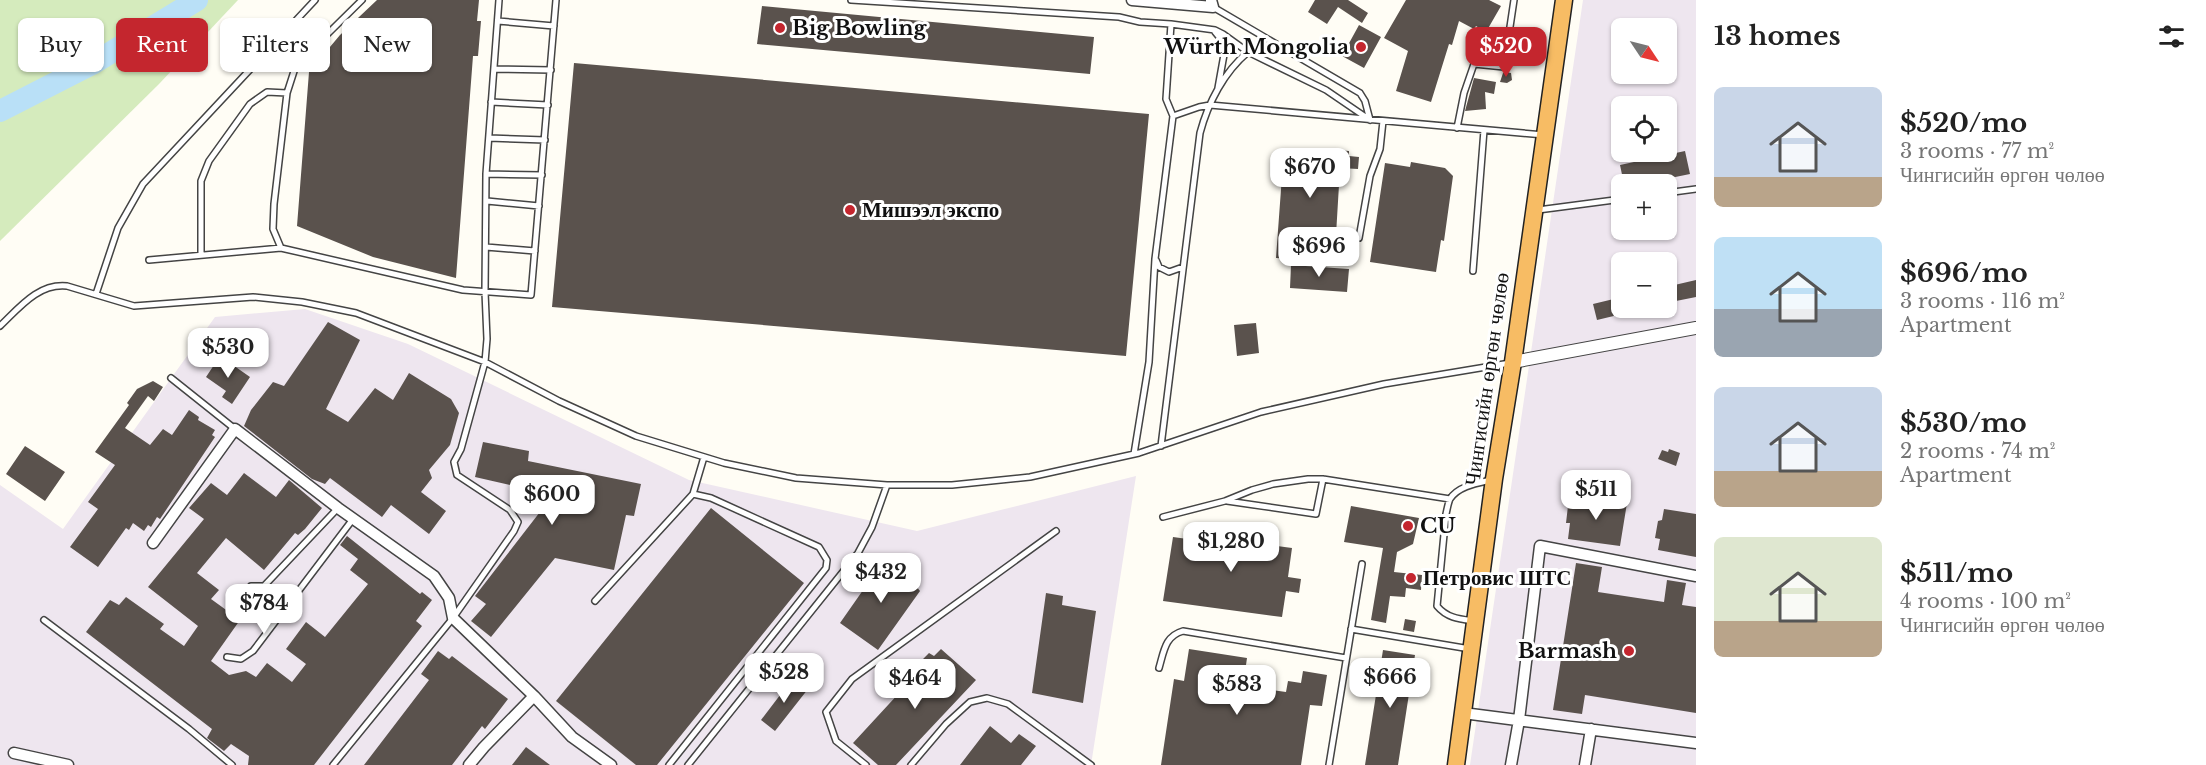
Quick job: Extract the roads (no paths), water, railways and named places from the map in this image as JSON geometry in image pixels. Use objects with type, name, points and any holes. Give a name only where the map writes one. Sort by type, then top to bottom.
[{"type":"highway","name":"Чингисийн өргөн чөлөө","points":[[1456,765],[1494,479],[1514,362],[1533,210],[1564,0]]},
{"type":"street","points":[[1132,0],[1212,3]]},
{"type":"street","points":[[1514,362],[1696,328]]},
{"type":"street","points":[[153,543],[235,429],[338,508],[434,576],[449,598],[453,618],[534,696],[572,737],[612,765]]},
{"type":"street","points":[[1511,765],[1519,720],[1540,546],[1696,576]]},
{"type":"street","points":[[469,765],[534,696]]},
{"type":"street","points":[[1463,713],[1696,743]]},
{"type":"street","points":[[1585,765],[1590,729]]},
{"type":"street","points":[[14,753],[68,765]]},
{"type":"lane","points":[[96,294],[118,228],[143,184],[315,0]]},
{"type":"lane","points":[[281,248],[273,229],[274,204],[287,93],[296,65],[362,0]]},
{"type":"lane","points":[[333,765],[453,618],[518,522],[510,510],[457,475],[454,462],[461,449],[485,362],[487,339],[486,174],[499,0]]},
{"type":"lane","points":[[149,260],[281,248],[463,290],[531,295],[556,0]]},
{"type":"lane","points":[[850,0],[1119,17],[1140,22],[1215,30],[1248,52],[1326,90],[1370,120]]},
{"type":"lane","points":[[1457,128],[1464,93],[1474,64],[1504,67],[1514,0]]},
{"type":"lane","points":[[1212,3],[1360,93],[1365,101],[1370,120]]},
{"type":"lane","points":[[498,21],[554,26]]},
{"type":"lane","points":[[1134,454],[1149,362],[1155,259],[1173,116],[1166,99],[1172,24]]},
{"type":"lane","points":[[1215,30],[1224,43],[1225,49],[1218,91]]},
{"type":"lane","points":[[1161,446],[1200,133],[1210,105],[1234,64],[1248,52]]},
{"type":"lane","points":[[494,69],[551,70]]},
{"type":"lane","points":[[201,255],[201,181],[209,161],[250,104],[267,92],[287,93]]},
{"type":"lane","points":[[491,102],[548,105]]},
{"type":"lane","points":[[1173,116],[1210,105],[1544,135]]},
{"type":"lane","points":[[1359,238],[1370,176],[1380,149],[1383,121]]},
{"type":"lane","points":[[1473,271],[1484,130]]},
{"type":"lane","points":[[489,138],[545,140]]},
{"type":"lane","points":[[486,174],[542,174]]},
{"type":"lane","points":[[1677,192],[1696,189]]},
{"type":"lane","points":[[1533,210],[1611,200]]},
{"type":"lane","points":[[487,201],[539,206]]},
{"type":"lane","points":[[486,248],[535,251]]},
{"type":"lane","points":[[1155,259],[1159,267],[1165,271],[1172,272],[1183,267]]},
{"type":"lane","points":[[0,326],[30,298],[47,287],[56,285],[67,286],[134,306],[253,297],[302,302],[356,313],[485,362],[559,401],[636,436],[704,457],[796,478],[886,485],[952,485],[1030,477],[1134,454],[1261,412],[1384,384],[1514,362]]},
{"type":"lane","points":[[171,378],[235,429]]},
{"type":"lane","points":[[595,601],[693,494],[704,457]]},
{"type":"lane","points":[[1163,517],[1226,501],[1273,484],[1308,479],[1323,479],[1450,499]]},
{"type":"lane","points":[[1226,501],[1316,514],[1323,479]]},
{"type":"lane","points":[[1475,621],[1451,617],[1437,606],[1446,514],[1450,499],[1467,487],[1494,479]]},
{"type":"lane","points":[[688,765],[858,553],[872,527],[886,485]]},
{"type":"lane","points":[[669,765],[826,568],[827,560],[819,547],[711,498],[693,494]]},
{"type":"lane","points":[[251,586],[264,586],[338,508]]},
{"type":"lane","points":[[226,657],[241,659],[254,651],[353,519]]},
{"type":"lane","points":[[866,765],[836,741],[826,712],[852,679],[1056,531]]},
{"type":"lane","points":[[1329,765],[1362,564]]},
{"type":"lane","points":[[44,620],[189,729],[232,765]]},
{"type":"lane","points":[[1351,629],[1472,649]]},
{"type":"lane","points":[[1159,668],[1168,639],[1175,633],[1183,631],[1346,658]]},
{"type":"lane","points":[[911,765],[946,724],[970,702],[987,698],[1008,704],[1091,765]]},
{"type":"waterway","points":[[0,111],[92,64],[197,0]]},
{"type":"place","name":"Big Bowling","points":[[780,28]]},
{"type":"place","name":"Würth Mongolia","points":[[1361,47]]},
{"type":"place","name":"Мишээл экспо","points":[[850,210]]},
{"type":"place","name":"CU","points":[[1408,526]]},
{"type":"place","name":"Петровис ШТС","points":[[1411,578]]},
{"type":"place","name":"Barmash","points":[[1629,651]]}]
